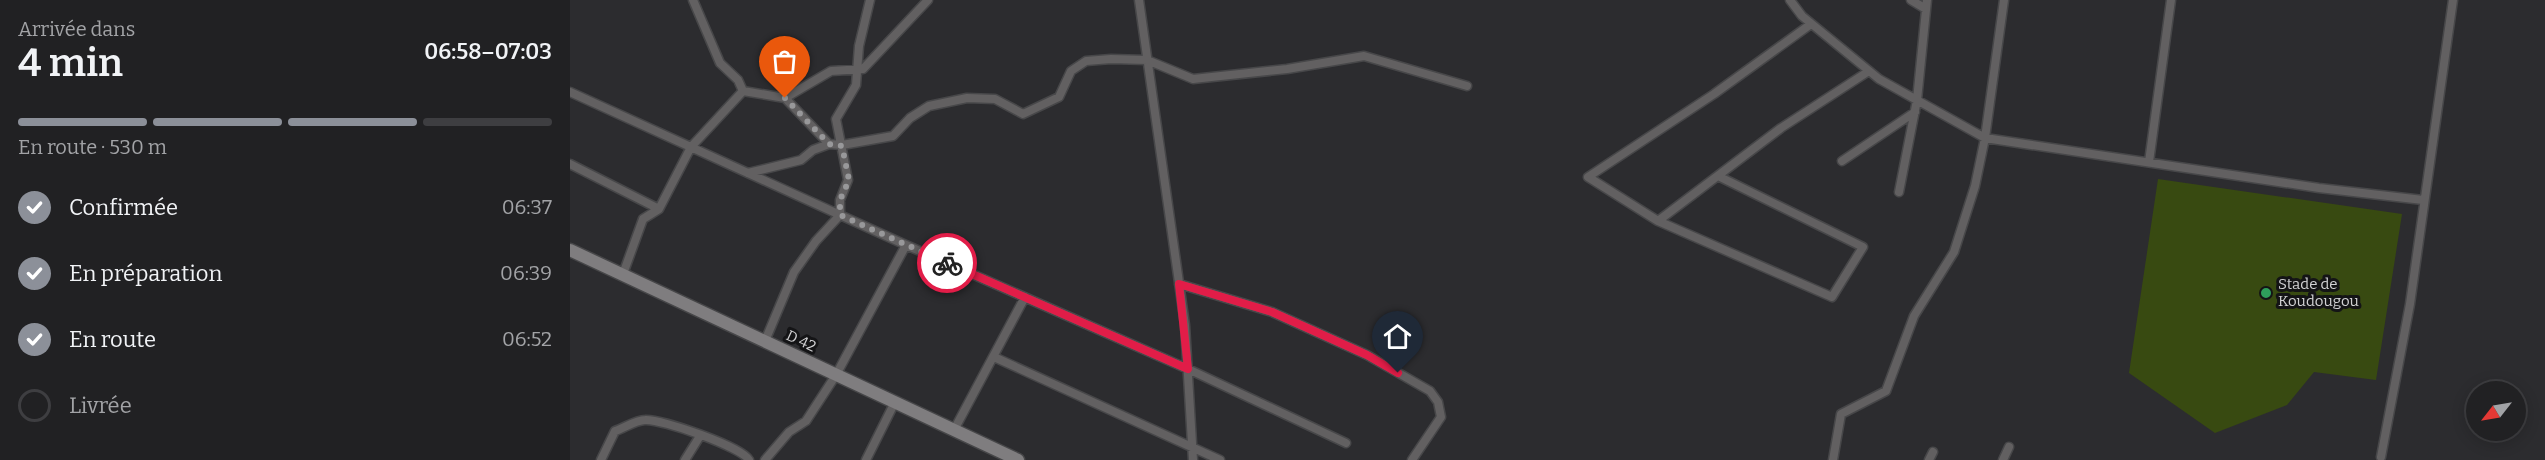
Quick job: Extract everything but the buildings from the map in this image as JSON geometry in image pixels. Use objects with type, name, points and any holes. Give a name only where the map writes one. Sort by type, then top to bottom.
[{"type":"street","points":[[765,341],[794,272],[816,241],[840,215],[840,200],[849,180],[837,119],[856,85],[859,46],[870,0]]},
{"type":"street","points":[[785,98],[831,71],[863,69],[928,0]]},
{"type":"street","points":[[1138,0],[1179,284],[1188,369],[1193,460]]},
{"type":"street","points":[[1790,0],[1802,16],[1869,71],[1985,138],[2319,188],[2423,200]]},
{"type":"street","points":[[1899,192],[1917,100],[1927,5],[1911,0]]},
{"type":"street","points":[[1833,460],[1841,414],[1886,391],[1914,316],[1954,252],[1975,186],[1985,138],[2004,0]]},
{"type":"street","points":[[2149,162],[2171,0]]},
{"type":"street","points":[[2381,459],[2410,304],[2453,0]]},
{"type":"street","points":[[696,1],[720,63],[738,80],[743,91]]},
{"type":"street","points":[[1718,176],[1863,247],[1832,297],[1658,221],[1588,177],[1714,94],[1811,24]]},
{"type":"street","points":[[748,173],[801,160],[813,150],[829,144],[842,146],[893,136],[910,118],[930,106],[967,98],[995,99],[1023,114],[1059,97],[1071,72],[1086,61],[1147,60],[1192,79],[1287,69],[1364,56],[1467,86]]},
{"type":"street","points":[[1658,221],[1781,128],[1869,71]]},
{"type":"street","points":[[743,91],[785,98],[829,144]]},
{"type":"street","points":[[623,274],[643,219],[659,209],[692,147],[743,91]]},
{"type":"street","points":[[570,92],[906,245],[1188,369],[1346,443]]},
{"type":"street","points":[[1842,161],[1915,112]]},
{"type":"street","points":[[570,164],[659,209]]},
{"type":"street","points":[[765,460],[789,432],[806,421],[836,375],[906,245]]},
{"type":"street","name":"D 42","points":[[570,250],[1018,460]]},
{"type":"street","points":[[1179,284],[1272,312],[1367,355],[1430,391],[1438,402],[1441,417],[1412,460]]},
{"type":"street","points":[[954,430],[1024,297]]},
{"type":"street","points":[[994,357],[1220,460]]},
{"type":"street","points":[[866,460],[895,402]]},
{"type":"street","points":[[601,460],[615,432],[644,419],[669,424],[700,436],[746,455],[749,460]]},
{"type":"street","points":[[685,460],[700,436]]},
{"type":"street","points":[[2003,460],[2009,447]]},
{"type":"green space","name":"Stade de Koudougou","points":[[2158,179],[2402,214],[2376,380],[2314,372],[2287,405],[2215,433],[2129,373]]},
{"type":"way so far","points":[[785,98],[825,137],[829,144],[842,146],[849,180],[840,200],[840,215],[947,263]]},
{"type":"place","name":"Stade de Koudougou","points":[[2266,293]]},
{"type":"route","points":[[947,263],[1188,369],[1179,284],[1272,312],[1367,355],[1398,373]]}]
